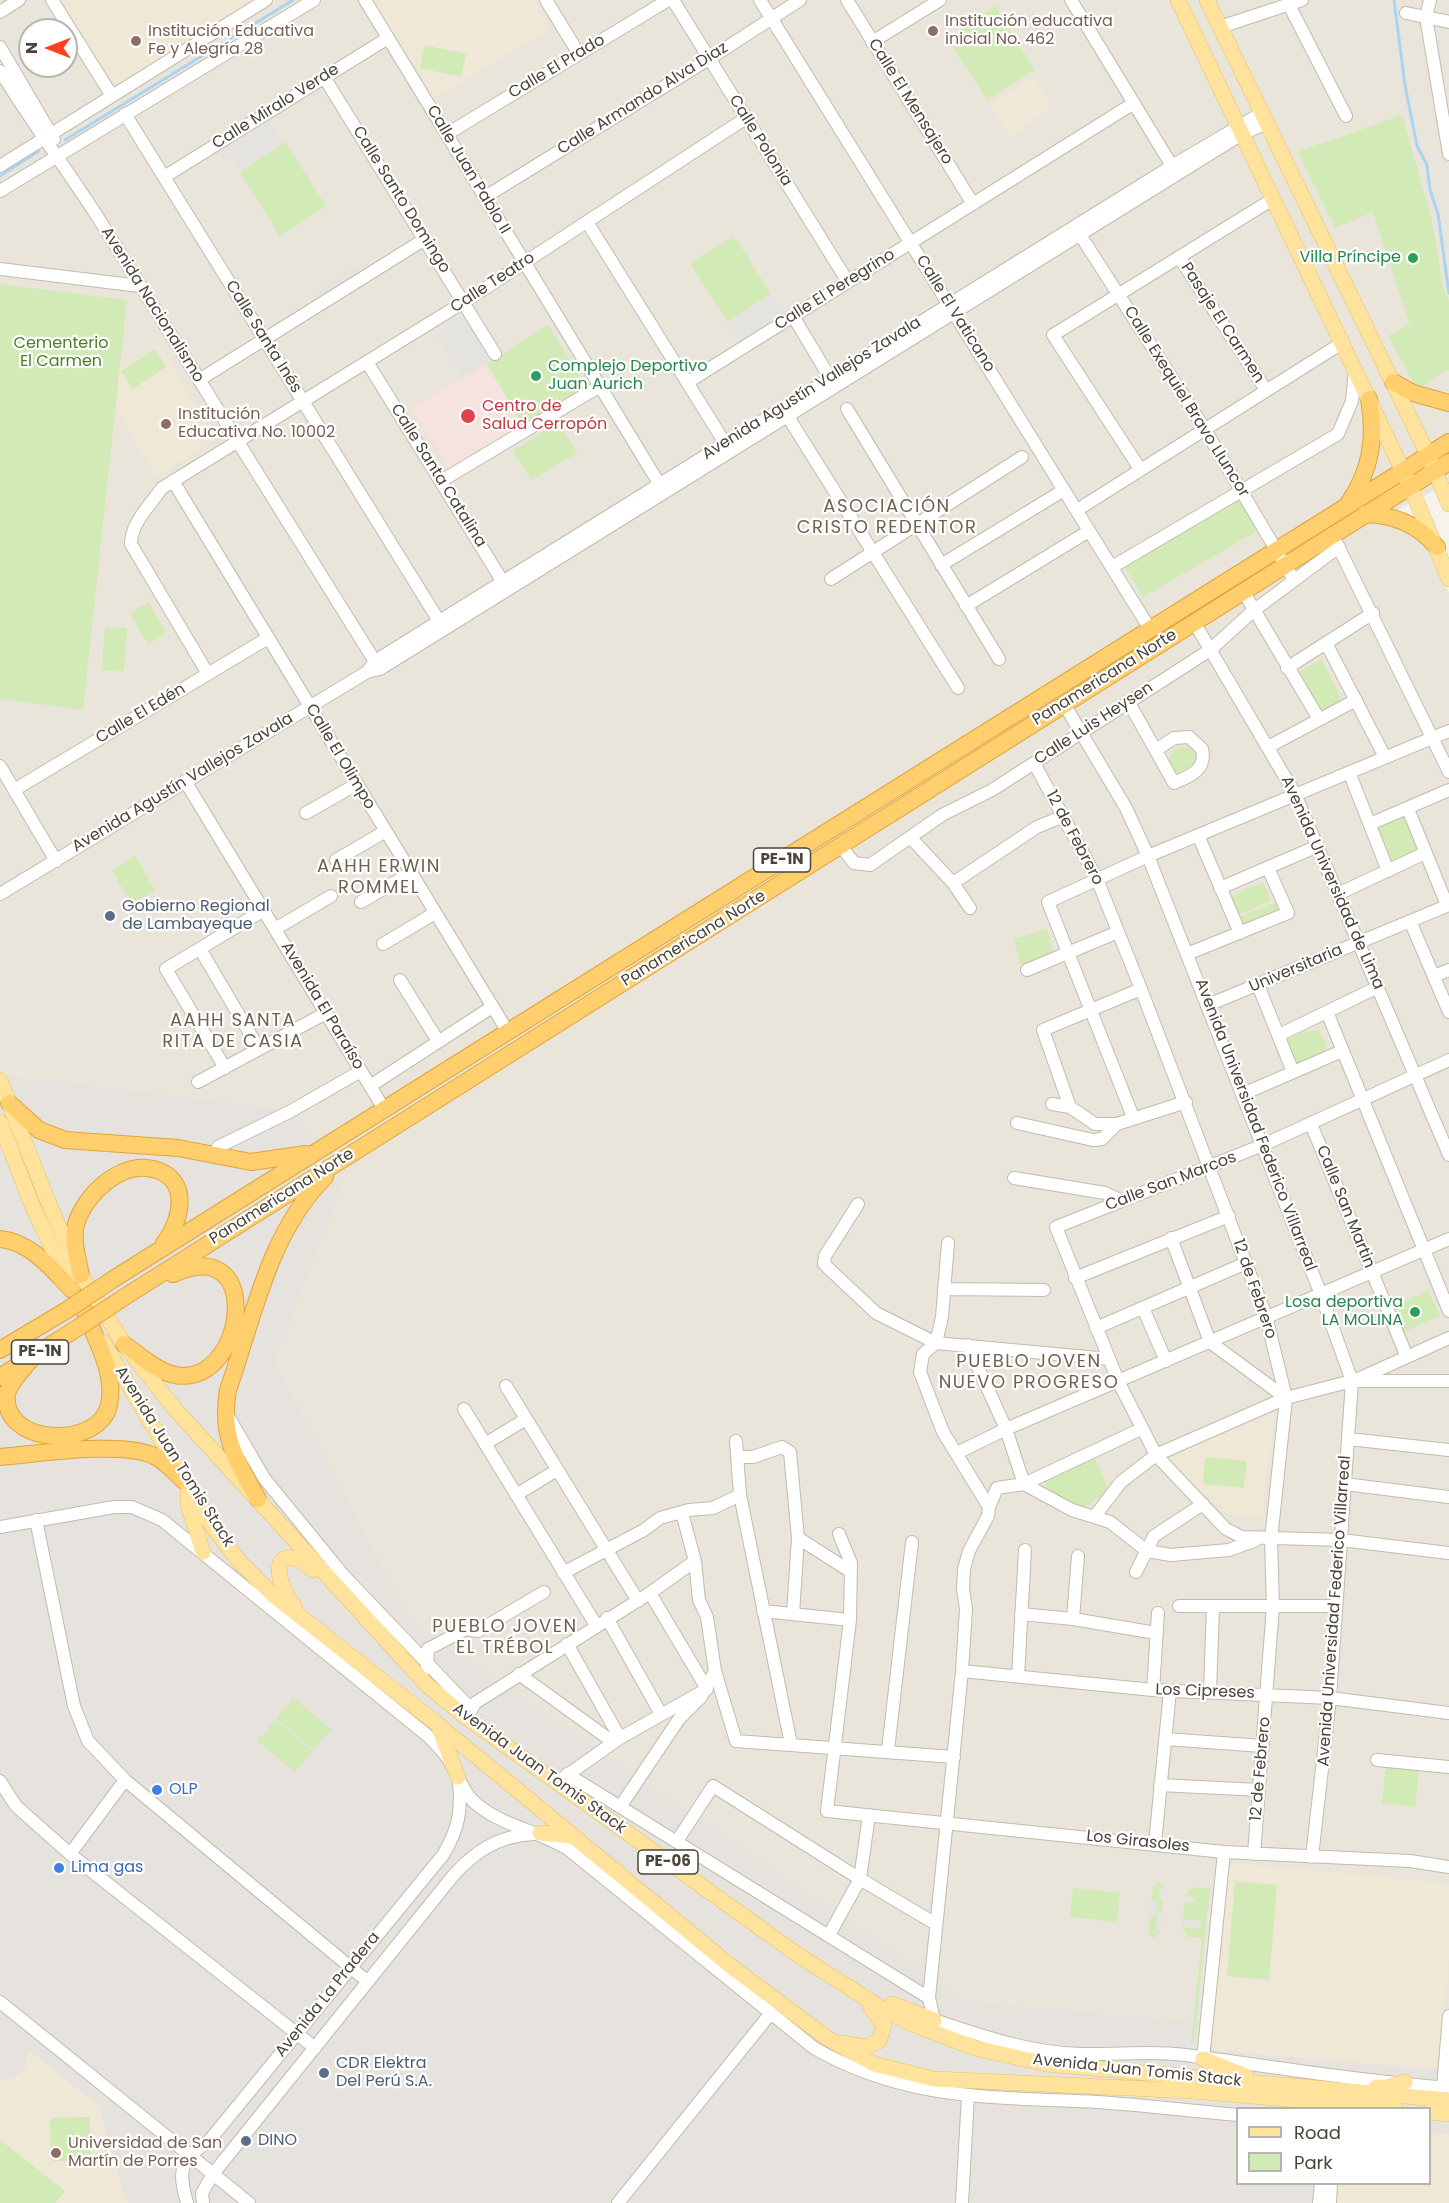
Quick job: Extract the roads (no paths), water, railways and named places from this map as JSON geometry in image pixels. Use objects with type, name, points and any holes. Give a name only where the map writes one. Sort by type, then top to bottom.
[{"type":"highway","points":[[1393,382],[1413,393],[1449,403]]},
{"type":"highway","points":[[1346,506],[1365,474],[1371,455],[1372,418],[1369,399]]},
{"type":"highway","name":"Panamericana Norte","points":[[0,1377],[34,1356],[82,1320],[126,1296],[1243,591],[1281,557],[1346,506],[1438,462],[1449,442]]},
{"type":"highway","name":"Panamericana Norte","points":[[0,1350],[1150,628],[1281,557],[1336,541],[1407,478]]},
{"type":"highway","points":[[1365,514],[1399,519],[1414,526],[1437,547]]},
{"type":"highway","points":[[9,1103],[39,1130],[72,1142],[178,1148],[251,1162],[315,1152]]},
{"type":"highway","points":[[261,1502],[237,1461],[228,1440],[225,1411],[228,1390],[280,1240],[301,1203],[343,1159]]},
{"type":"highway","points":[[81,1275],[75,1245],[79,1213],[86,1201],[98,1190],[133,1169],[147,1168],[159,1171],[170,1178],[178,1189],[181,1202],[174,1231],[158,1251]]},
{"type":"highway","points":[[0,1239],[21,1244],[33,1252],[72,1290]]},
{"type":"highway","points":[[124,1344],[171,1374],[194,1374],[204,1371],[218,1360],[233,1328],[237,1310],[235,1293],[231,1281],[223,1272],[205,1267],[193,1268],[146,1283]]},
{"type":"highway","points":[[34,1356],[10,1385],[6,1396],[9,1416],[15,1425],[33,1434],[58,1436],[85,1431],[103,1417],[109,1408],[111,1384],[82,1320]]},
{"type":"highway","points":[[0,1341],[23,1336]]},
{"type":"highway","points":[[0,1457],[101,1450],[142,1452],[164,1462],[186,1484]]},
{"type":"main road","points":[[1178,0],[1407,478],[1449,579]]},
{"type":"main road","points":[[1207,0],[1411,420],[1438,462],[1449,504]]},
{"type":"main road","points":[[1385,433],[1399,434],[1407,428],[1411,420]]},
{"type":"main road","name":"Avenida Juan Tomis Stack","points":[[0,1080],[51,1209],[81,1275],[124,1344],[175,1409],[261,1502],[338,1591],[427,1685],[563,1779],[840,1983],[910,2023],[975,2048],[1047,2064],[1307,2087],[1447,2092]]},
{"type":"main road","name":"Avenida Juan Tomis Stack","points":[[0,1122],[32,1205],[72,1290],[82,1320],[214,1529],[239,1561],[273,1595],[318,1634],[436,1723],[749,1981],[827,2038],[874,2064],[934,2079],[1182,2090],[1372,2107]]},
{"type":"main road","points":[[186,1484],[188,1505],[203,1552]]},
{"type":"main road","points":[[318,1634],[281,1587],[278,1578],[279,1564],[285,1559],[297,1558],[338,1591]]},
{"type":"main road","name":"PE-06","points":[[436,1723],[453,1759],[458,1777]]},
{"type":"main road","points":[[540,1833],[573,1836]]},
{"type":"main road","points":[[840,1983],[934,2020]]},
{"type":"main road","points":[[827,2038],[865,2047],[879,2041],[883,2034],[884,2026],[875,2012],[840,1983]]},
{"type":"main road","points":[[1203,2059],[1240,2074],[1281,2085]]},
{"type":"main road","points":[[1307,2087],[1386,2087],[1405,2082]]},
{"type":"main road","points":[[1269,2098],[1289,2107]]},
{"type":"street","points":[[0,12],[19,0]]},
{"type":"street","points":[[52,0],[112,96]]},
{"type":"street","points":[[0,166],[266,0]]},
{"type":"street","points":[[0,191],[314,0]]},
{"type":"street","name":"Calle Juan Pablo II","points":[[365,0],[662,488]]},
{"type":"street","points":[[546,0],[579,54]]},
{"type":"street","name":"Calle El Prado","points":[[447,134],[670,0]]},
{"type":"street","name":"Calle Polonia","points":[[670,0],[710,59],[848,282]]},
{"type":"street","name":"Calle El Vaticano","points":[[760,0],[1150,628]]},
{"type":"street","name":"Calle Armando Alva Diaz","points":[[485,197],[710,59],[801,0]]},
{"type":"street","name":"Calle El Mensajero","points":[[847,0],[973,204]]},
{"type":"street","points":[[872,42],[940,0]]},
{"type":"street","points":[[1071,0],[1173,166]]},
{"type":"street","points":[[1220,27],[1302,0]]},
{"type":"street","points":[[1430,0],[1426,17],[1443,82],[1449,149]]},
{"type":"street","points":[[1289,5],[1346,116]]},
{"type":"street","points":[[1406,13],[1449,22]]},
{"type":"street","name":"Calle Miralo Verde","points":[[164,177],[388,38]]},
{"type":"street","points":[[0,47],[48,136]]},
{"type":"street","points":[[0,71],[48,136]]},
{"type":"street","name":"Calle Santo Domingo","points":[[324,77],[495,354]]},
{"type":"street","name":"Calle El Peregrino","points":[[688,382],[1134,103]]},
{"type":"street","name":"Calle Santa Inés","points":[[124,114],[439,621]]},
{"type":"street","name":"Calle Teatro","points":[[208,674],[131,544],[131,535],[136,525],[162,488],[464,302],[746,118]]},
{"type":"street","name":"Avenida Agustín Vallejos Zavala","points":[[1077,231],[1173,166],[1264,118]]},
{"type":"street","name":"Avenida Agustín Vallejos Zavala","points":[[377,665],[662,488],[788,417],[952,309],[1240,130]]},
{"type":"street","name":"Avenida Nacionalismo","points":[[48,136],[57,155],[377,665]]},
{"type":"street","points":[[1140,470],[1053,335],[1273,199]]},
{"type":"street","points":[[587,222],[724,443]]},
{"type":"street","name":"Calle Exequiel Bravo Lluncor","points":[[1077,231],[1204,428],[1294,580]]},
{"type":"street","points":[[199,380],[425,239]]},
{"type":"street","name":"Pasaje El Carmen","points":[[1179,256],[1266,390]]},
{"type":"street","points":[[0,269],[140,286]]},
{"type":"street","name":"Avenida Agustín Vallejos Zavala","points":[[662,488],[724,443],[830,378],[952,309]]},
{"type":"street","points":[[793,316],[830,378]]},
{"type":"street","points":[[1077,510],[1342,343]]},
{"type":"street","name":"Calle Santa Catalina","points":[[367,362],[505,586]]},
{"type":"street","points":[[1112,567],[1338,434],[1352,401],[1355,371]]},
{"type":"street","points":[[441,481],[600,386]]},
{"type":"street","points":[[847,409],[999,659]]},
{"type":"street","points":[[788,417],[958,688]]},
{"type":"street","points":[[831,579],[1022,457]]},
{"type":"street","name":"Calle El Olimpo","points":[[173,481],[508,1032]]},
{"type":"street","points":[[941,565],[1064,490]]},
{"type":"street","points":[[966,606],[1089,531]]},
{"type":"street","points":[[1336,541],[1434,737],[1449,772]]},
{"type":"street","name":"Calle Luis Heysen","points":[[841,846],[854,863],[865,866],[953,808],[992,790],[1210,650],[1253,611],[1294,580],[1336,541]]},
{"type":"street","name":"Avenida Agustín Vallejos Zavala","points":[[0,894],[367,672],[439,621],[505,586]]},
{"type":"street","points":[[1243,591],[1319,719]]},
{"type":"street","points":[[1287,668],[1373,613]]},
{"type":"street","name":"Avenida Universidad de Lima","points":[[1194,622],[1295,794],[1449,1155]]},
{"type":"street","name":"Calle El Edén","points":[[14,790],[268,638]]},
{"type":"street","points":[[1326,643],[1385,757]]},
{"type":"street","points":[[1268,747],[1356,700]]},
{"type":"street","points":[[1128,701],[1174,783],[1197,771],[1203,755],[1197,743],[1189,737],[1174,738]]},
{"type":"street","name":"Avenida Universidad Federico Villarreal","points":[[1064,704],[1126,808],[1148,856],[1263,1145],[1352,1381],[1330,1698],[1312,1857]]},
{"type":"street","points":[[1156,750],[1186,729]]},
{"type":"street","points":[[1133,1117],[1048,902],[1148,856],[1449,731]]},
{"type":"street","name":"12 de Febrero","points":[[1034,763],[1097,879],[1186,1102],[1266,1316],[1286,1398],[1266,1539],[1273,1606],[1254,1854]]},
{"type":"street","points":[[0,766],[56,861]]},
{"type":"street","points":[[1349,772],[1388,871]]},
{"type":"street","name":"Avenida El Paraíso","points":[[185,781],[384,1109]]},
{"type":"street","points":[[306,813],[357,784]]},
{"type":"street","points":[[1370,824],[1449,790]]},
{"type":"street","points":[[1408,809],[1448,905]]},
{"type":"street","points":[[953,883],[1037,827],[1064,816]]},
{"type":"street","points":[[336,860],[386,831]]},
{"type":"street","points":[[1198,835],[1240,933]]},
{"type":"street","points":[[910,837],[953,883],[970,908]]},
{"type":"street","points":[[1220,888],[1318,846]]},
{"type":"street","points":[[1338,894],[1425,853]]},
{"type":"street","points":[[1187,954],[1288,913],[1268,868]]},
{"type":"street","points":[[361,902],[411,873]]},
{"type":"street","points":[[275,929],[331,896]]},
{"type":"street","name":"Universitaria","points":[[1208,1005],[1448,905]]},
{"type":"street","points":[[225,1068],[166,969],[264,910]]},
{"type":"street","points":[[383,944],[435,913]]},
{"type":"street","points":[[1410,921],[1449,1012]]},
{"type":"street","points":[[1027,970],[1118,932]]},
{"type":"street","points":[[200,949],[259,1049]]},
{"type":"street","points":[[1434,976],[1449,970]]},
{"type":"street","points":[[400,980],[438,1041]]},
{"type":"street","points":[[1258,985],[1293,1072]]},
{"type":"street","points":[[1279,1035],[1378,987]]},
{"type":"street","points":[[1070,1107],[1042,1030],[1141,989]]},
{"type":"street","points":[[370,1086],[492,1006]]},
{"type":"street","points":[[1327,1012],[1449,1311]]},
{"type":"street","points":[[198,1082],[326,1013]]},
{"type":"street","points":[[1243,1094],[1342,1052]]},
{"type":"street","name":"Calle San Marcos","points":[[1075,1278],[1056,1227],[1263,1145],[1449,1060]]},
{"type":"street","points":[[218,1147],[291,1111],[362,1071]]},
{"type":"street","points":[[1017,1123],[1093,1140],[1102,1139],[1117,1124],[1133,1117],[1186,1102]]},
{"type":"street","points":[[1052,1104],[1070,1107],[1095,1124],[1117,1124]]},
{"type":"street","name":"Calle San Martin","points":[[1311,1124],[1407,1357]]},
{"type":"street","points":[[1014,1178],[1105,1193],[1122,1201]]},
{"type":"street","points":[[858,1204],[825,1256],[824,1264],[876,1312],[936,1343],[1109,1359]]},
{"type":"street","points":[[1229,1216],[1075,1278],[1119,1383],[1156,1455],[1226,1529],[1242,1537],[1341,1540],[1449,1553]]},
{"type":"street","points":[[1171,1238],[1210,1342],[1286,1398]]},
{"type":"street","points":[[957,1453],[1006,1429],[1119,1383],[1320,1292],[1449,1239]]},
{"type":"street","points":[[948,1243],[942,1317],[936,1343],[923,1354],[920,1372],[943,1432],[989,1507]]},
{"type":"street","points":[[1096,1328],[1246,1263]]},
{"type":"street","points":[[944,1289],[1044,1290]]},
{"type":"street","points":[[1143,1308],[1166,1361]]},
{"type":"street","points":[[1094,1517],[1121,1482],[1156,1455],[1286,1398],[1352,1381],[1449,1338]]},
{"type":"street","points":[[968,1345],[1006,1429],[1024,1484],[1072,1510],[1110,1522],[1147,1551],[1171,1555],[1228,1550],[1266,1539]]},
{"type":"street","points":[[1352,1381],[1449,1381]]},
{"type":"street","points":[[506,1386],[638,1601]]},
{"type":"street","points":[[464,1409],[596,1625]]},
{"type":"street","name":"Avenida Juan Tomis Stack","points":[[225,1411],[255,1463],[278,1495],[344,1576],[428,1664],[469,1714]]},
{"type":"street","points":[[485,1444],[526,1419]]},
{"type":"street","points":[[934,2020],[929,1998],[962,1671],[966,1610],[963,1589],[964,1569],[969,1551],[988,1516],[989,1507],[997,1488],[1024,1484],[1141,1429]]},
{"type":"street","points":[[1348,1439],[1449,1450]]},
{"type":"street","points":[[736,1441],[738,1457],[736,1469],[740,1495],[791,1744]]},
{"type":"street","points":[[738,1457],[753,1457],[782,1447],[788,1450],[791,1456],[798,1538],[793,1614]]},
{"type":"street","points":[[237,1461],[255,1463]]},
{"type":"street","points":[[516,1495],[556,1470]]},
{"type":"street","points":[[1345,1484],[1449,1497]]},
{"type":"street","points":[[261,1502],[278,1495]]},
{"type":"street","points":[[563,1573],[660,1518],[727,1504],[735,1496],[740,1495]]},
{"type":"street","points":[[1136,1572],[1154,1536],[1203,1504]]},
{"type":"street","name":"Avenida Juan Tomis Stack","points":[[0,1527],[95,1509],[132,1507],[162,1520],[428,1736],[449,1760],[470,1798],[491,1815],[540,1833],[568,1849],[814,2048],[843,2064],[899,2085],[968,2096],[1099,2103],[1236,2115]]},
{"type":"street","points":[[682,1513],[695,1561],[699,1600],[707,1617],[715,1671],[736,1741],[888,1750],[954,1757]]},
{"type":"street","points":[[36,1520],[74,1707],[88,1741],[125,1780],[367,1981]]},
{"type":"street","points":[[296,1543],[301,1523]]},
{"type":"street","points":[[834,1747],[850,1620],[851,1563],[839,1534]]},
{"type":"street","points":[[798,1538],[850,1571]]},
{"type":"street","points":[[888,1750],[912,1542]]},
{"type":"street","points":[[1018,1676],[1025,1550]]},
{"type":"street","points":[[1073,1619],[1078,1556]]},
{"type":"street","points":[[469,1714],[475,1703],[596,1625],[638,1601],[695,1561]]},
{"type":"street","points":[[427,1685],[428,1649],[466,1629],[478,1631],[544,1592]]},
{"type":"street","points":[[650,1593],[707,1689]]},
{"type":"street","points":[[1179,1606],[1336,1606]]},
{"type":"street","points":[[1210,1691],[1213,1607]]},
{"type":"street","points":[[763,1611],[850,1620]]},
{"type":"street","points":[[1153,1690],[1158,1613]]},
{"type":"street","points":[[1021,1614],[1073,1619],[1156,1633]]},
{"type":"street","points":[[608,1618],[661,1714]]},
{"type":"street","points":[[567,1644],[617,1740]]},
{"type":"street","points":[[620,1807],[680,1719],[707,1689],[715,1671]]},
{"type":"street","name":"Los Cipreses","points":[[962,1671],[1153,1690],[1330,1698],[1449,1713]]},
{"type":"street","points":[[519,1674],[617,1740]]},
{"type":"street","points":[[707,1689],[617,1740],[563,1779],[620,1807],[677,1841],[929,1998]]},
{"type":"street","points":[[1155,1843],[1170,1690]]},
{"type":"street","points":[[1165,1739],[1263,1746]]},
{"type":"street","name":"Los Girasoles","points":[[834,1747],[827,1811],[1155,1843],[1224,1852],[1410,1861],[1449,1867]]},
{"type":"street","points":[[1377,1760],[1449,1767]]},
{"type":"street","name":"Avenida La Pradera","points":[[188,2157],[209,2141],[237,2108],[443,1855],[452,1841],[460,1814],[458,1777]]},
{"type":"street","points":[[70,1854],[125,1780]]},
{"type":"street","points":[[0,1781],[16,1806],[70,1854],[315,2048]]},
{"type":"street","points":[[1160,1785],[1259,1790]]},
{"type":"street","points":[[677,1841],[713,1786],[861,1880],[936,1924]]},
{"type":"street","points":[[829,1935],[861,1880],[869,1815]]},
{"type":"street","name":"Avenida La Pradera","points":[[203,2198],[213,2174],[452,1877],[477,1852],[504,1838],[540,1833]]},
{"type":"street","points":[[1203,2059],[1224,1852]]},
{"type":"street","points":[[0,2002],[188,2157],[249,2203]]},
{"type":"street","points":[[618,2203],[771,2013]]},
{"type":"street","points":[[1447,2092],[1449,2016]]},
{"type":"street","name":"Avenida Juan Tomis Stack","points":[[934,2020],[1028,2048],[1081,2054],[1136,2051],[1405,2082],[1447,2092]]},
{"type":"street","points":[[962,2203],[968,2096]]},
{"type":"street","points":[[237,2108],[255,2121]]},
{"type":"street","points":[[188,2157],[180,2178],[185,2199],[203,2198]]},
{"type":"street","points":[[632,2203],[633,2185]]},
{"type":"street","points":[[1320,2203],[1321,2185]]},
{"type":"street","points":[[1330,2203],[1331,2185]]},
{"type":"waterway","points":[[65,140],[293,0]]},
{"type":"waterway","points":[[1394,0],[1405,85],[1417,146],[1427,165],[1430,190],[1438,214],[1449,293]]},
{"type":"waterway","points":[[0,176],[39,151]]},
{"type":"place","name":"Institución educativa inicial No. 462","points":[[933,31]]},
{"type":"place","name":"Institución Educativa Fe y Alegría 28","points":[[136,41]]},
{"type":"place","name":"Villa Príncipe","points":[[1413,258]]},
{"type":"place","name":"Complejo Deportivo Juan Aurich","points":[[536,376]]},
{"type":"place","name":"Centro de Salud Cerropón","points":[[468,416]]},
{"type":"place","name":"Institución Educativa No. 10002","points":[[166,424]]},
{"type":"place","name":"Gobierno Regional de Lambayeque","points":[[110,916]]},
{"type":"place","name":"Losa deportiva LA MOLINA","points":[[1415,1312]]},
{"type":"place","name":"OLP","points":[[157,1790]]},
{"type":"place","name":"Lima gas","points":[[59,1868]]},
{"type":"place","name":"CDR Elektra Del Perú S.A.","points":[[324,2073]]},
{"type":"place","name":"DINO","points":[[246,2141]]},
{"type":"place","name":"Universidad de San Martín de Porres","points":[[56,2153]]},
{"type":"district","name":"ASOCIACIÓN CRISTO REDENTOR","points":[[887,517]]},
{"type":"district","name":"AAHH ERWIN ROMMEL","points":[[379,877]]},
{"type":"district","name":"AAHH SANTA RITA DE CASIA","points":[[233,1031]]},
{"type":"district","name":"PUEBLO JOVEN NUEVO PROGRESO","points":[[1029,1372]]},
{"type":"district","name":"PUEBLO JOVEN EL TRÉBOL","points":[[505,1637]]},
{"type":"park label","name":"Cementerio El Carmen","points":[[61,353]]}]
